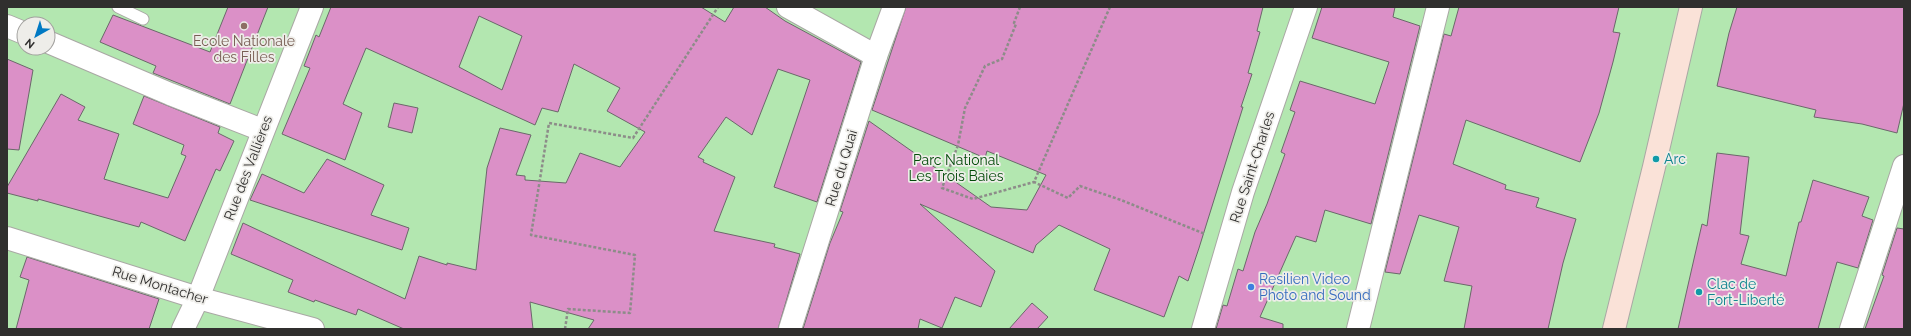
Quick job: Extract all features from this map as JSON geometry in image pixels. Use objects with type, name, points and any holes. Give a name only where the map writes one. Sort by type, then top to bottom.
[{"type":"main road","points":[[1614,329],[1654,167],[1691,7]]},
{"type":"street","name":"Rue des Vallières","points":[[183,329],[198,298],[262,130],[312,7]]},
{"type":"street","points":[[788,7],[876,56]]},
{"type":"street","name":"Rue du Quai","points":[[790,329],[876,56],[894,7]]},
{"type":"street","name":"Rue Saint-Charles","points":[[1203,329],[1243,192],[1306,7]]},
{"type":"street","points":[[1358,329],[1438,7]]},
{"type":"street","points":[[56,45],[170,94],[262,130]]},
{"type":"street","points":[[1851,329],[1904,166]]},
{"type":"street","name":"Rue Montacher","points":[[7,238],[198,298],[314,329]]},
{"type":"lane","points":[[118,7],[143,19]]},
{"type":"path","points":[[565,329],[568,309],[630,313],[634,255],[531,235],[549,123],[633,138],[718,7]]},
{"type":"path","points":[[1020,7],[1014,23],[1016,24],[1002,59],[985,66],[965,108],[958,145],[942,188],[973,199],[1034,182],[1068,198],[1080,186],[1121,200],[1228,243]]},
{"type":"path","points":[[1034,182],[1110,7]]},
{"type":"green space","name":"Parc National Les Trois Baies","points":[[7,7],[1904,7],[1904,329],[7,329]]},
{"type":"building","points":[[228,7],[268,7],[230,104],[153,73],[156,66],[100,42],[113,15],[210,52]]},
{"type":"building","points":[[331,7],[701,7],[725,22],[734,7],[765,7],[785,21],[861,62],[817,202],[774,187],[810,80],[778,69],[752,135],[726,117],[698,157],[704,160],[703,162],[735,177],[714,231],[775,244],[774,247],[800,254],[778,329],[588,329],[594,320],[530,302],[533,329],[404,329],[358,309],[356,315],[288,292],[293,280],[231,254],[243,223],[405,299],[419,256],[447,265],[447,263],[476,270],[487,168],[500,128],[531,135],[516,175],[525,176],[525,180],[566,183],[580,153],[620,167],[645,132],[607,111],[620,88],[574,64],[558,112],[542,108],[535,125],[366,48],[343,104],[362,113],[345,160],[282,134],[310,68],[304,66],[316,35],[319,37]],"holes":[[[479,16],[522,36],[502,90],[459,67]]]},
{"type":"building","points":[[906,7],[1263,7],[1257,31],[1260,32],[1248,73],[1252,74],[1199,248],[1188,281],[1179,276],[1164,317],[1094,290],[1110,249],[1059,225],[1036,245],[1033,253],[920,204],[995,271],[981,307],[955,297],[942,328],[920,319],[918,329],[803,329],[830,243],[843,212],[840,211],[869,121],[991,207],[1027,210],[1046,175],[987,151],[985,158],[872,110]]},
{"type":"building","points":[[1322,7],[1395,7],[1393,17],[1420,26],[1371,224],[1325,210],[1316,242],[1296,236],[1260,317],[1283,324],[1283,329],[1216,329],[1223,305],[1227,306],[1238,269],[1243,271],[1255,232],[1285,154],[1281,152],[1295,112],[1290,110],[1300,81],[1375,104],[1389,62],[1312,38]]},
{"type":"building","points":[[1459,7],[1619,7],[1613,32],[1620,33],[1613,62],[1599,113],[1580,162],[1466,120],[1453,164],[1506,185],[1505,189],[1539,198],[1536,207],[1576,219],[1563,263],[1548,329],[1464,329],[1472,286],[1444,281],[1459,227],[1419,215],[1400,274],[1385,272],[1444,34],[1451,36]]},
{"type":"building","points":[[1737,7],[1904,7],[1904,103],[1897,133],[1862,124],[1814,117],[1816,110],[1717,86],[1729,33]]},
{"type":"building","points":[[7,59],[33,70],[19,150],[7,149]]},
{"type":"building","points":[[61,94],[85,107],[78,120],[119,134],[104,179],[168,198],[186,156],[181,154],[184,145],[133,124],[144,96],[220,127],[218,133],[234,141],[220,171],[216,169],[185,241],[141,222],[139,227],[38,199],[38,201],[7,193],[7,187]]},
{"type":"building","points":[[394,103],[418,108],[412,133],[388,127]]},
{"type":"building","points":[[1717,153],[1749,157],[1740,234],[1749,236],[1741,264],[1786,276],[1799,222],[1801,222],[1813,180],[1869,197],[1862,216],[1873,220],[1858,268],[1837,262],[1818,329],[1678,329],[1702,224],[1707,226]]},
{"type":"building","points":[[327,159],[384,185],[371,215],[409,228],[402,250],[250,200],[262,174],[304,193]]},
{"type":"building","points":[[1897,228],[1904,229],[1904,329],[1865,329],[1884,276],[1882,275]]},
{"type":"building","points":[[27,257],[159,299],[149,329],[16,329],[29,280],[20,277]]},
{"type":"building","points":[[1032,303],[1048,317],[1037,329],[1009,329]]},
{"type":"place","name":"Ecole Nationale des Filles","points":[[244,26]]},
{"type":"place","name":"Arc","points":[[1656,159]]},
{"type":"place","name":"Resilien Video Photo and Sound","points":[[1251,287]]},
{"type":"place","name":"Clac de Fort-Liberté","points":[[1699,292]]}]
